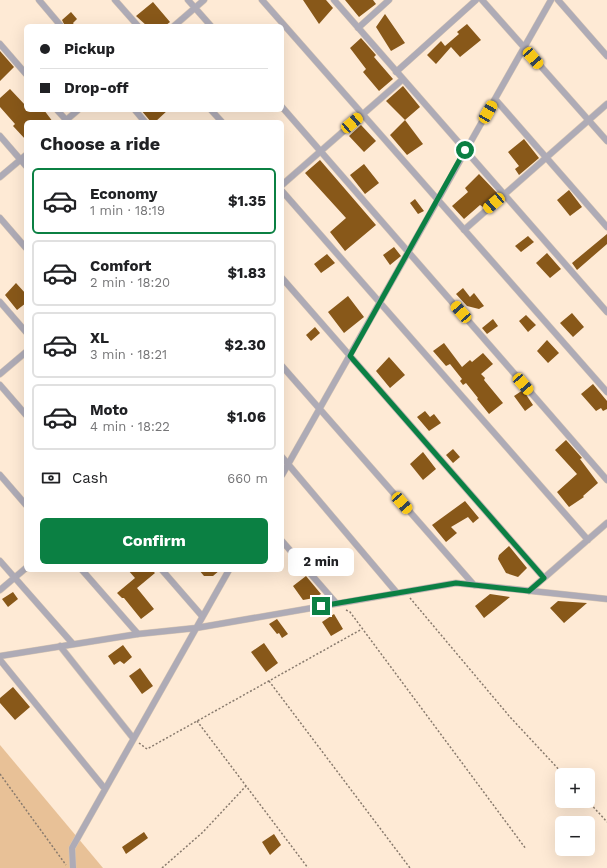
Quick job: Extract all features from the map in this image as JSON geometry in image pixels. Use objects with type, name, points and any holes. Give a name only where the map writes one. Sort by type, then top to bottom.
[{"type":"street","points":[[39,0],[59,24]]},
{"type":"street","points":[[115,0],[136,24]]},
{"type":"street","points":[[188,0],[209,24]]},
{"type":"street","points":[[176,24],[204,0]]},
{"type":"street","points":[[262,0],[283,24]]},
{"type":"street","points":[[334,0],[607,312]]},
{"type":"street","points":[[358,28],[389,0]]},
{"type":"street","points":[[396,72],[476,0]]},
{"type":"street","points":[[482,0],[607,141]]},
{"type":"street","points":[[284,471],[551,0]]},
{"type":"street","points":[[558,0],[607,56]]},
{"type":"street","points":[[284,25],[607,392]]},
{"type":"street","points":[[0,44],[24,72]]},
{"type":"street","points":[[284,183],[403,79]]},
{"type":"street","points":[[495,99],[607,227]]},
{"type":"street","points":[[464,230],[607,104]]},
{"type":"street","points":[[284,109],[607,480]]},
{"type":"street","points":[[67,120],[76,112]]},
{"type":"street","points":[[137,112],[143,120]]},
{"type":"street","points":[[213,112],[220,120]]},
{"type":"street","points":[[0,136],[24,164]]},
{"type":"street","points":[[0,177],[24,157]]},
{"type":"street","points":[[284,193],[588,540]]},
{"type":"street","points":[[0,218],[24,246]]},
{"type":"street","points":[[284,280],[544,578]]},
{"type":"street","points":[[0,302],[24,330]]},
{"type":"street","points":[[0,374],[24,354]]},
{"type":"street","points":[[284,368],[474,585]]},
{"type":"street","points":[[0,385],[24,412]]},
{"type":"street","points":[[284,459],[397,593]]},
{"type":"street","points":[[0,475],[24,504]]},
{"type":"street","points":[[529,591],[607,523]]},
{"type":"street","points":[[284,543],[336,603]]},
{"type":"street","points":[[0,561],[73,644]]},
{"type":"street","points":[[0,590],[24,570]]},
{"type":"street","points":[[84,572],[138,634]]},
{"type":"street","points":[[164,572],[202,616]]},
{"type":"street","points":[[73,868],[72,848],[227,572]]},
{"type":"street","points":[[0,656],[138,634],[196,628],[456,583],[607,600]]},
{"type":"street","points":[[60,646],[133,738]]},
{"type":"street","points":[[0,660],[105,788]]},
{"type":"path","points":[[405,592],[510,716],[558,768]]},
{"type":"path","points":[[336,603],[350,612],[526,849]]},
{"type":"path","points":[[133,738],[147,749],[362,629]]},
{"type":"path","points":[[269,681],[410,868]]},
{"type":"path","points":[[197,721],[308,868]]},
{"type":"path","points":[[0,774],[68,868]]},
{"type":"path","points":[[162,868],[203,832],[246,786]]},
{"type":"path","points":[[594,808],[607,822]]},
{"type":"shaded area","points":[[0,745],[103,868],[0,868]]},
{"type":"building","points":[[303,0],[326,0],[333,8],[319,24]]},
{"type":"building","points":[[345,0],[373,0],[376,4],[359,17]]},
{"type":"building","points":[[153,2],[170,22],[168,24],[145,24],[136,16]]},
{"type":"building","points":[[71,12],[77,19],[74,24],[64,24],[62,20]]},
{"type":"building","points":[[385,14],[405,43],[391,51],[376,27]]},
{"type":"building","points":[[467,24],[481,40],[460,57],[451,47],[436,64],[427,55],[441,41],[445,46],[459,34],[457,32]]},
{"type":"building","points":[[361,38],[376,55],[374,57],[393,79],[379,91],[363,72],[366,69],[350,48]]},
{"type":"building","points":[[0,51],[14,67],[0,81]]},
{"type":"building","points":[[403,86],[420,107],[405,120],[386,101]]},
{"type":"building","points":[[10,89],[24,104],[24,112],[46,112],[52,120],[24,120],[24,138],[13,126],[15,124],[0,107],[0,98]]},
{"type":"building","points":[[143,112],[166,112],[157,120],[149,120]]},
{"type":"building","points":[[405,120],[423,144],[407,155],[390,135]]},
{"type":"building","points":[[361,125],[376,141],[364,152],[349,136]]},
{"type":"building","points":[[524,139],[539,158],[519,175],[515,169],[519,166],[508,152]]},
{"type":"building","points":[[320,160],[376,225],[345,251],[330,232],[346,218],[305,173]]},
{"type":"building","points":[[364,164],[379,183],[365,194],[350,175]]},
{"type":"building","points":[[479,174],[498,194],[483,207],[480,205],[464,219],[452,206],[468,192],[465,188]]},
{"type":"building","points":[[569,190],[582,207],[570,216],[557,200]]},
{"type":"building","points":[[415,199],[424,211],[418,214],[410,203]]},
{"type":"building","points":[[607,234],[607,244],[577,270],[572,263]]},
{"type":"building","points":[[528,236],[534,242],[521,252],[515,246]]},
{"type":"building","points":[[394,247],[401,256],[390,265],[383,255]]},
{"type":"building","points":[[547,253],[561,269],[550,278],[536,263]]},
{"type":"building","points":[[327,254],[335,263],[321,273],[314,264]]},
{"type":"building","points":[[16,283],[24,292],[24,305],[17,310],[5,295]]},
{"type":"building","points":[[463,288],[470,297],[474,293],[484,306],[479,309],[467,306],[456,294]]},
{"type":"building","points":[[348,296],[364,317],[344,333],[328,312]]},
{"type":"building","points":[[572,313],[584,327],[573,337],[560,323]]},
{"type":"building","points":[[526,315],[536,325],[528,332],[519,321]]},
{"type":"building","points":[[493,319],[498,326],[487,334],[482,328]]},
{"type":"building","points":[[315,327],[320,333],[311,341],[306,335]]},
{"type":"building","points":[[547,340],[559,353],[548,363],[537,351]]},
{"type":"building","points":[[444,343],[462,367],[470,360],[472,362],[483,353],[493,364],[481,374],[485,378],[484,380],[503,403],[489,414],[466,383],[463,385],[460,381],[462,379],[450,364],[446,366],[433,351]]},
{"type":"building","points":[[389,357],[405,375],[390,388],[376,371]]},
{"type":"building","points":[[593,384],[607,401],[607,409],[603,411],[601,408],[596,411],[581,394]]},
{"type":"building","points":[[523,390],[533,405],[525,411],[514,396]]},
{"type":"building","points":[[425,411],[430,417],[434,414],[441,423],[429,431],[417,417]]},
{"type":"building","points":[[566,440],[582,458],[580,459],[598,483],[583,496],[584,497],[569,507],[557,492],[577,474],[555,450]]},
{"type":"building","points":[[453,449],[460,457],[453,463],[446,455]]},
{"type":"building","points":[[423,452],[436,469],[423,480],[410,464]]},
{"type":"building","points":[[465,501],[479,518],[473,523],[468,517],[451,527],[457,533],[446,542],[432,525]]},
{"type":"building","points":[[509,546],[527,568],[518,577],[506,573],[498,559],[499,555]]},
{"type":"building","points":[[130,572],[155,573],[137,588],[154,609],[141,619],[124,598],[117,593],[135,578]]},
{"type":"building","points":[[201,572],[218,572],[213,576],[204,576]]},
{"type":"building","points":[[306,576],[321,594],[314,598],[303,600],[293,586]]},
{"type":"building","points":[[13,592],[18,599],[8,607],[2,599]]},
{"type":"building","points":[[490,594],[510,597],[484,618],[475,606]]},
{"type":"building","points":[[558,601],[587,603],[564,623],[550,608]]},
{"type":"building","points":[[334,614],[343,629],[331,636],[322,622]]},
{"type":"building","points":[[277,619],[288,634],[282,638],[279,633],[277,634],[269,624]]},
{"type":"building","points":[[264,643],[278,663],[266,672],[251,652]]},
{"type":"building","points":[[123,645],[132,657],[124,664],[120,661],[114,665],[108,656]]},
{"type":"building","points":[[140,668],[153,686],[142,694],[129,676]]},
{"type":"building","points":[[13,687],[30,707],[15,720],[0,703],[0,698]]},
{"type":"building","points":[[144,832],[148,838],[126,854],[122,847]]},
{"type":"building","points":[[274,834],[281,845],[270,855],[262,842]]},
{"type":"route","points":[[321,606],[456,583],[529,591],[544,578],[350,356],[465,150]]}]
